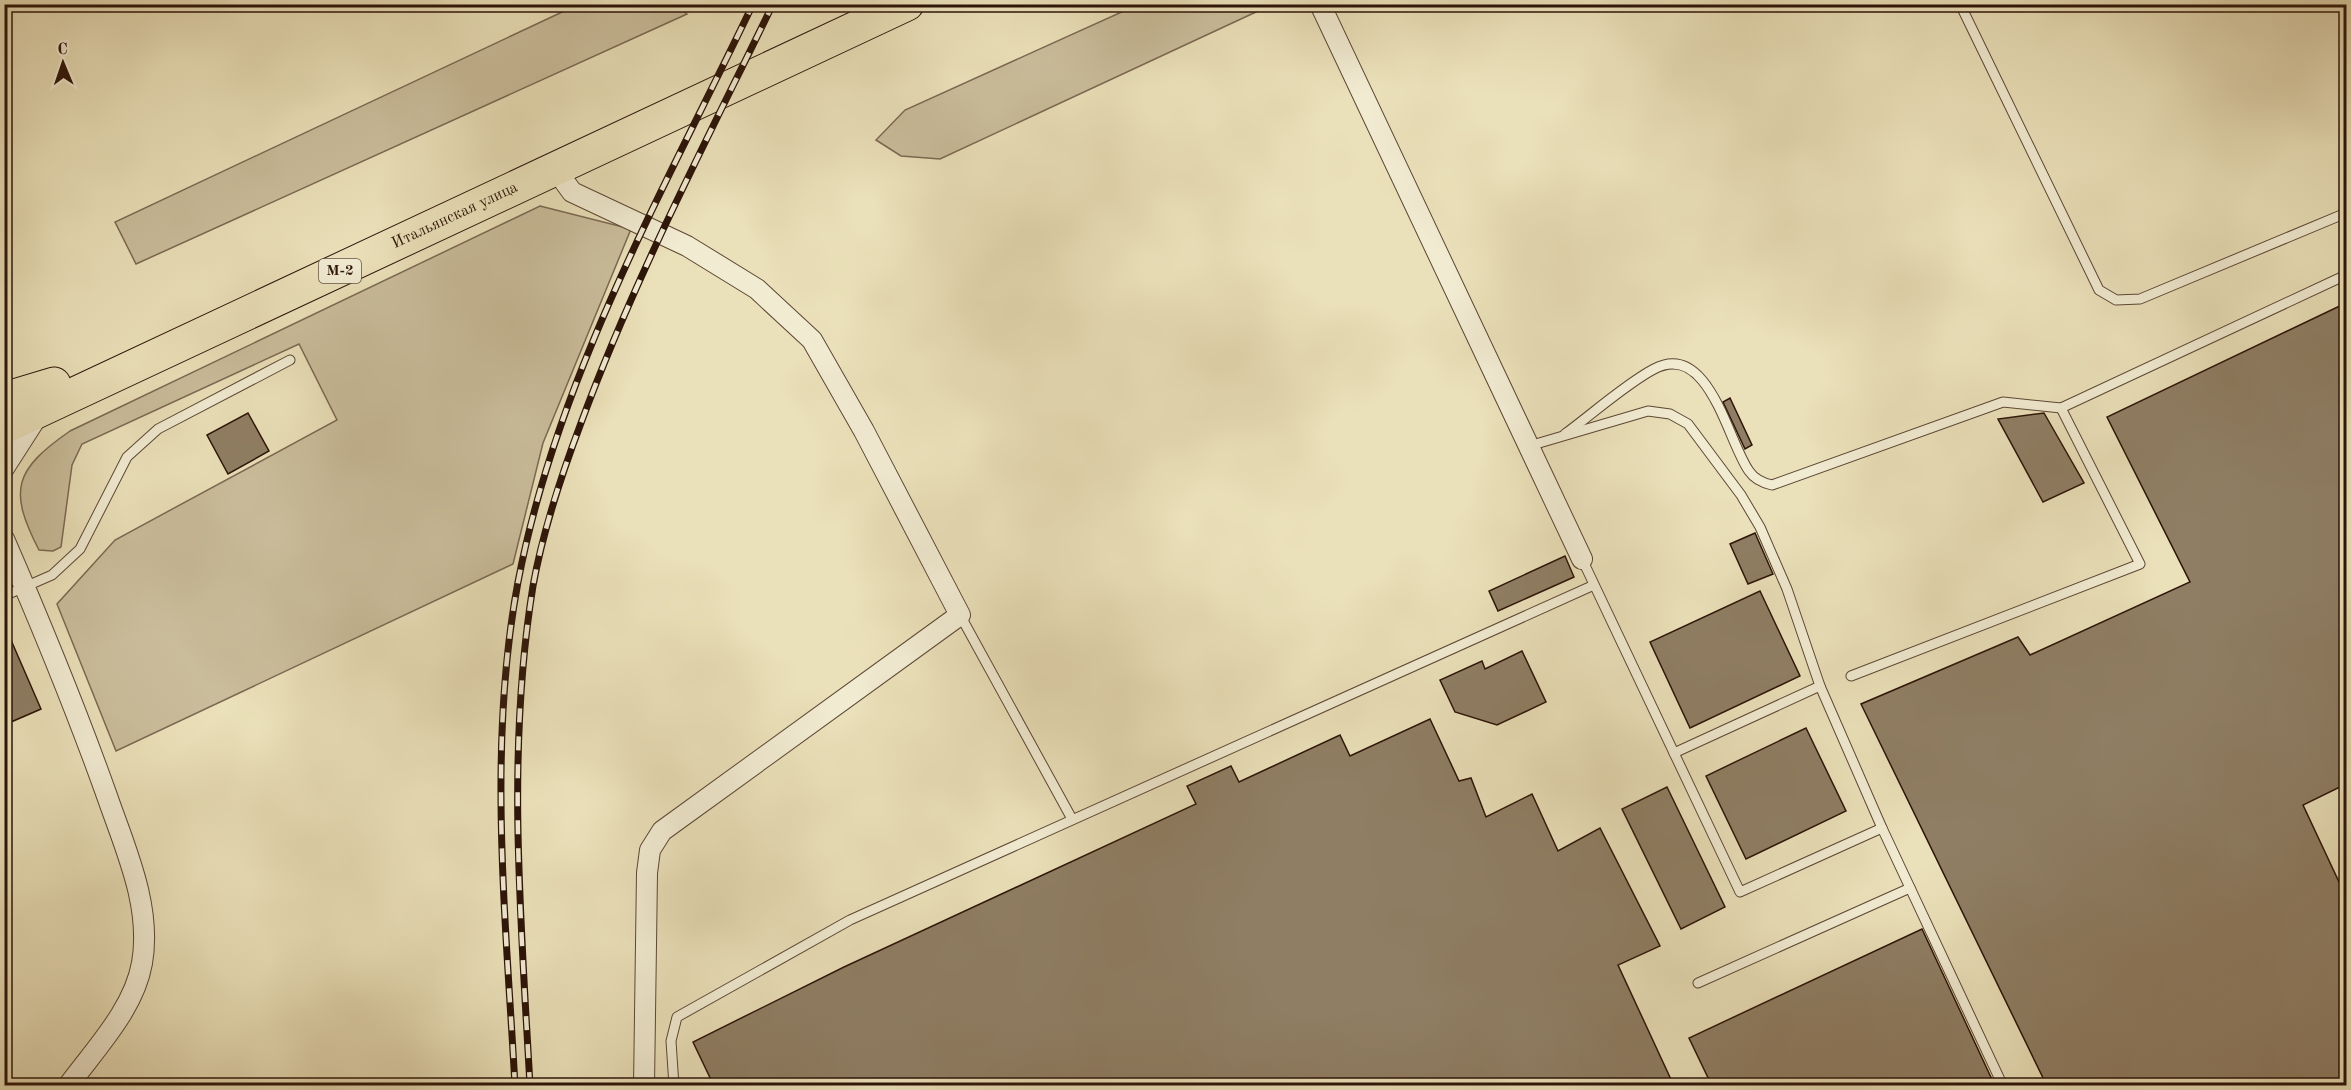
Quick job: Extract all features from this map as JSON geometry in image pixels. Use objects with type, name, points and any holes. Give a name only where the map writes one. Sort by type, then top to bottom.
[{"type":"highway","name":"Итальянская улица","points":[[4,427],[907,4]]},
{"type":"highway","points":[[4,399],[74,379],[124,371]]},
{"type":"street","points":[[1320,4],[1582,559]]},
{"type":"street","points":[[556,170],[572,192],[687,246],[758,289],[812,340],[864,431],[960,615],[662,831],[650,849],[647,873],[644,1086]]},
{"type":"street","points":[[4,468],[43,409]]},
{"type":"street","points":[[4,539],[80,722],[125,847],[139,895],[145,931],[142,963],[133,993],[68,1086]]},
{"type":"lane","points":[[1960,4],[2099,290],[2116,300],[2140,299],[2346,213]]},
{"type":"lane","points":[[1565,434],[1655,368],[1674,363],[1692,370],[1710,390],[1749,471],[1761,482],[1772,485],[2003,402],[2061,408],[2346,275]]},
{"type":"lane","points":[[4,596],[52,575],[80,549],[127,457],[143,439],[290,360]]},
{"type":"lane","points":[[1851,676],[2140,564],[2061,408]]},
{"type":"lane","points":[[1529,446],[1648,411],[1670,414],[1688,424],[1741,495],[1760,528],[1787,589],[1820,686],[1882,828],[2003,1086]]},
{"type":"lane","points":[[1582,559],[1740,892],[1882,828]]},
{"type":"lane","points":[[674,1086],[671,1041],[677,1017],[850,920],[1594,585]]},
{"type":"lane","points":[[960,615],[1072,819]]},
{"type":"lane","points":[[1674,753],[1820,686]]},
{"type":"lane","points":[[1698,983],[1910,888]]},
{"type":"shaded area","points":[[577,5],[675,5],[687,14],[136,264],[115,222]]},
{"type":"shaded area","points":[[1137,5],[1271,5],[940,159],[901,156],[876,140],[905,110]]},
{"type":"shaded area","points":[[540,206],[631,229],[543,443],[513,564],[116,751],[57,604],[115,540],[337,420],[299,344],[82,444],[72,465],[61,547],[53,551],[39,550],[23,512],[20,496],[27,470],[51,445],[70,431]]},
{"type":"building","points":[[2346,303],[2346,784],[2303,805],[2346,897],[2346,1086],[2047,1086],[1861,704],[2018,637],[2030,655],[2190,582],[2107,417]]},
{"type":"building","points":[[1730,398],[1752,445],[1745,449],[1723,402]]},
{"type":"building","points":[[248,413],[269,451],[228,474],[207,435]]},
{"type":"building","points":[[2044,413],[2084,483],[2043,502],[1998,419]]},
{"type":"building","points":[[1755,533],[1773,574],[1748,584],[1730,544]]},
{"type":"building","points":[[1565,556],[1574,577],[1498,611],[1489,591]]},
{"type":"building","points":[[1760,591],[1800,676],[1690,728],[1650,642]]},
{"type":"building","points":[[4,624],[41,709],[4,725]]},
{"type":"building","points":[[1522,651],[1546,702],[1497,725],[1455,712],[1440,680],[1482,661],[1485,669]]},
{"type":"building","points":[[1430,719],[1459,781],[1471,778],[1486,817],[1532,794],[1558,851],[1600,828],[1660,946],[1618,965],[1674,1086],[714,1086],[693,1042],[844,967],[1196,804],[1187,786],[1231,766],[1239,782],[1340,735],[1350,756]]},
{"type":"building","points":[[1806,728],[1846,811],[1746,859],[1706,776]]},
{"type":"building","points":[[1667,787],[1725,907],[1681,929],[1622,809]]},
{"type":"building","points":[[1922,929],[1995,1086],[1712,1086],[1689,1038]]},
{"type":"railway","points":[[515,1086],[504,897],[501,770],[503,707],[518,582],[536,506],[559,431],[586,358],[650,215],[753,4]]},
{"type":"railway","points":[[530,1086],[520,898],[518,773],[525,648],[537,565],[566,463],[624,316],[672,211],[773,4]]}]
